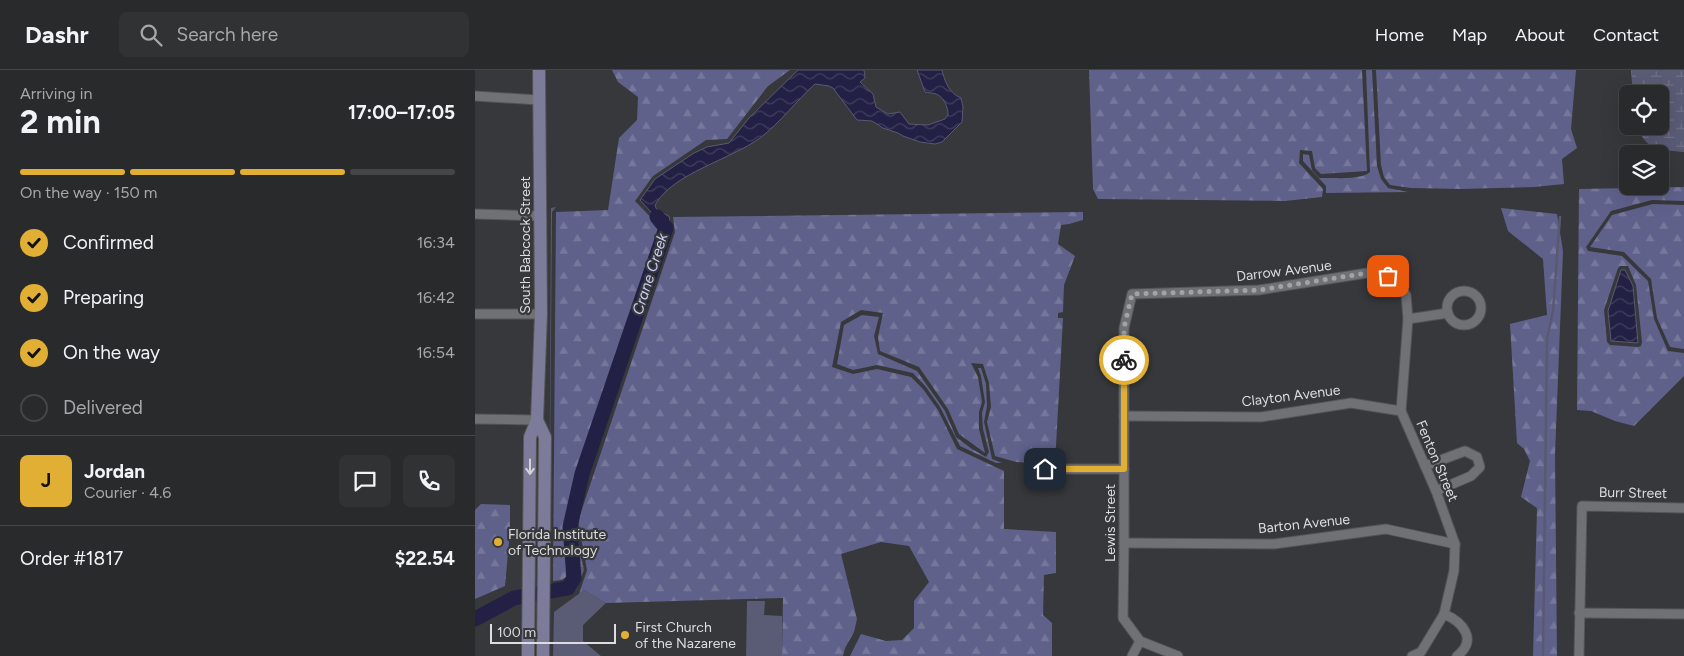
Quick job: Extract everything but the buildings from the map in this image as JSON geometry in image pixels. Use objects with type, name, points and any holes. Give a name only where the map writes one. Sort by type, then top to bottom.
[{"type":"main road","name":"South Babcock Street","points":[[528,656],[530,437],[537,420],[541,314],[539,70]]},
{"type":"main road","name":"South Babcock Street","points":[[537,420],[545,437],[543,656]]},
{"type":"street","points":[[475,96],[539,100]]},
{"type":"street","points":[[475,214],[541,216]]},
{"type":"street","name":"Darrow Avenue","points":[[1124,328],[1130,291],[1259,290],[1367,273],[1389,276],[1406,295]]},
{"type":"street","name":"Fenton Street","points":[[1406,295],[1408,319],[1401,410],[1436,492],[1455,544],[1454,571],[1444,614],[1433,632],[1425,654]]},
{"type":"street","points":[[475,314],[541,314]]},
{"type":"street","points":[[1408,319],[1448,314]]},
{"type":"street","name":"Lewis Street","points":[[1124,328],[1123,618],[1140,641]]},
{"type":"street","name":"Clayton Avenue","points":[[1124,416],[1261,417],[1351,403],[1401,410]]},
{"type":"street","points":[[475,419],[537,420]]},
{"type":"street","points":[[1425,466],[1465,451],[1477,456],[1480,467],[1471,476],[1436,492]]},
{"type":"street","points":[[1030,469],[1124,469]]},
{"type":"street","name":"Burr Street","points":[[1579,613],[1582,506],[1684,508]]},
{"type":"street","name":"Barton Avenue","points":[[1124,543],[1274,544],[1386,529],[1455,544]]},
{"type":"street","points":[[1579,656],[1579,613],[1684,614]]},
{"type":"street","points":[[1444,614],[1456,619],[1463,626],[1468,638],[1464,651],[1457,656]]},
{"type":"street","points":[[1132,656],[1140,641],[1178,656]]},
{"type":"street","points":[[1412,656],[1425,654]]},
{"type":"green space","points":[[612,70],[790,70],[768,86],[727,139],[706,140],[653,176],[635,201],[660,227],[660,233],[580,466],[569,519],[566,525],[566,577],[562,580],[553,581],[556,212],[608,210],[619,138],[637,120],[638,97],[618,82]]},
{"type":"green space","points":[[1089,70],[1362,70],[1367,171],[1321,174],[1315,168],[1312,151],[1300,150],[1299,163],[1323,189],[1322,197],[1285,201],[1098,199],[1093,189]]},
{"type":"green space","points":[[1366,70],[1372,70],[1377,166],[1381,179],[1388,188],[1408,192],[1326,193],[1326,186],[1303,161],[1303,154],[1309,155],[1312,170],[1319,178],[1354,177],[1366,175],[1370,172]]},
{"type":"green space","points":[[1376,70],[1576,70],[1571,129],[1577,148],[1562,159],[1564,184],[1534,187],[1461,189],[1411,188],[1390,185],[1384,177],[1381,165]]},
{"type":"green space","points":[[1631,70],[1684,70],[1684,152],[1669,151],[1669,145],[1650,145],[1642,135],[1669,135],[1669,85],[1632,85]]},
{"type":"green space","points":[[1669,187],[1684,187],[1684,201],[1652,200],[1611,211],[1586,247],[1588,251],[1622,256],[1648,281],[1654,319],[1668,351],[1684,353],[1684,376],[1634,426],[1615,421],[1591,411],[1577,410],[1579,189],[1619,188],[1619,195],[1669,195]],"holes":[[[1620,266],[1628,266],[1636,285],[1641,346],[1610,345],[1607,342],[1604,310]]]},
{"type":"green space","points":[[1653,204],[1684,205],[1684,349],[1670,347],[1657,318],[1651,279],[1624,252],[1590,247],[1612,215]]},
{"type":"green space","points":[[556,207],[552,212],[549,563],[551,208]]},
{"type":"green space","points":[[1501,208],[1557,214],[1563,251],[1555,455],[1557,656],[1533,656],[1537,508],[1521,497],[1530,461],[1524,449],[1517,443],[1510,324],[1547,315],[1543,259],[1508,231]]},
{"type":"green space","points":[[1083,212],[1083,220],[1061,225],[1058,244],[1075,256],[1064,285],[1063,312],[1058,313],[1058,318],[1063,318],[1055,464],[1016,462],[995,456],[987,422],[991,407],[989,383],[983,364],[971,363],[978,377],[982,402],[979,412],[979,429],[985,453],[959,434],[948,409],[919,367],[880,351],[878,337],[883,313],[861,310],[841,322],[832,367],[853,374],[877,369],[911,377],[923,389],[938,410],[957,449],[1004,471],[1004,529],[1056,532],[1056,573],[1044,575],[1043,615],[1052,623],[1052,656],[850,656],[861,634],[886,641],[902,640],[914,628],[914,601],[929,582],[909,546],[881,542],[841,554],[857,619],[854,632],[845,648],[843,656],[782,656],[783,598],[606,603],[584,590],[579,594],[587,570],[578,521],[675,232],[673,217]]},
{"type":"green space","points":[[664,232],[670,233],[574,520],[584,570],[576,590],[549,591],[549,581],[552,585],[564,584],[570,578],[569,526],[584,467]]},
{"type":"green space","points":[[862,315],[879,317],[874,336],[878,354],[917,371],[945,411],[956,437],[986,457],[989,452],[983,429],[982,413],[985,402],[978,368],[981,368],[986,384],[987,406],[984,422],[992,459],[1002,463],[996,463],[960,446],[940,407],[913,373],[877,365],[853,370],[837,364],[844,325]]},
{"type":"green space","points":[[481,504],[510,505],[510,531],[505,586],[475,599],[475,510]]},
{"type":"green space","points":[[584,590],[606,603],[583,625],[583,641],[601,656],[553,656],[554,612]]},
{"type":"green space","points":[[747,601],[765,601],[764,615],[782,616],[782,656],[746,656]]},
{"type":"water","points":[[798,70],[864,70],[865,78],[860,82],[873,94],[876,107],[888,114],[900,112],[909,124],[928,125],[945,119],[948,115],[947,109],[939,95],[925,92],[917,70],[942,70],[948,87],[961,98],[963,107],[962,122],[942,142],[935,144],[920,142],[883,128],[872,121],[857,120],[833,88],[815,84],[760,138],[688,176],[663,194],[655,205],[658,211],[669,216],[671,231],[670,233],[664,232],[662,224],[640,200],[655,179],[694,153],[707,147],[729,143],[749,118]]},
{"type":"water","points":[[1621,270],[1625,270],[1633,286],[1638,343],[1611,341],[1608,311]]},
{"type":"waterway","name":"Crane Creek","points":[[475,619],[514,598],[568,588],[574,578],[570,527],[582,474],[666,228],[657,217]]},
{"type":"waterway","points":[[1543,656],[1547,339],[1553,311],[1560,217]]},
{"type":"way so far","points":[[1124,360],[1124,328],[1132,294],[1259,290],[1367,273],[1388,276]]},
{"type":"place","name":"Florida Institute of Technology","points":[[498,542]]},
{"type":"place","name":"First Church of the Nazarene","points":[[625,635]]},
{"type":"route","points":[[1045,469],[1124,469],[1124,360]]}]
